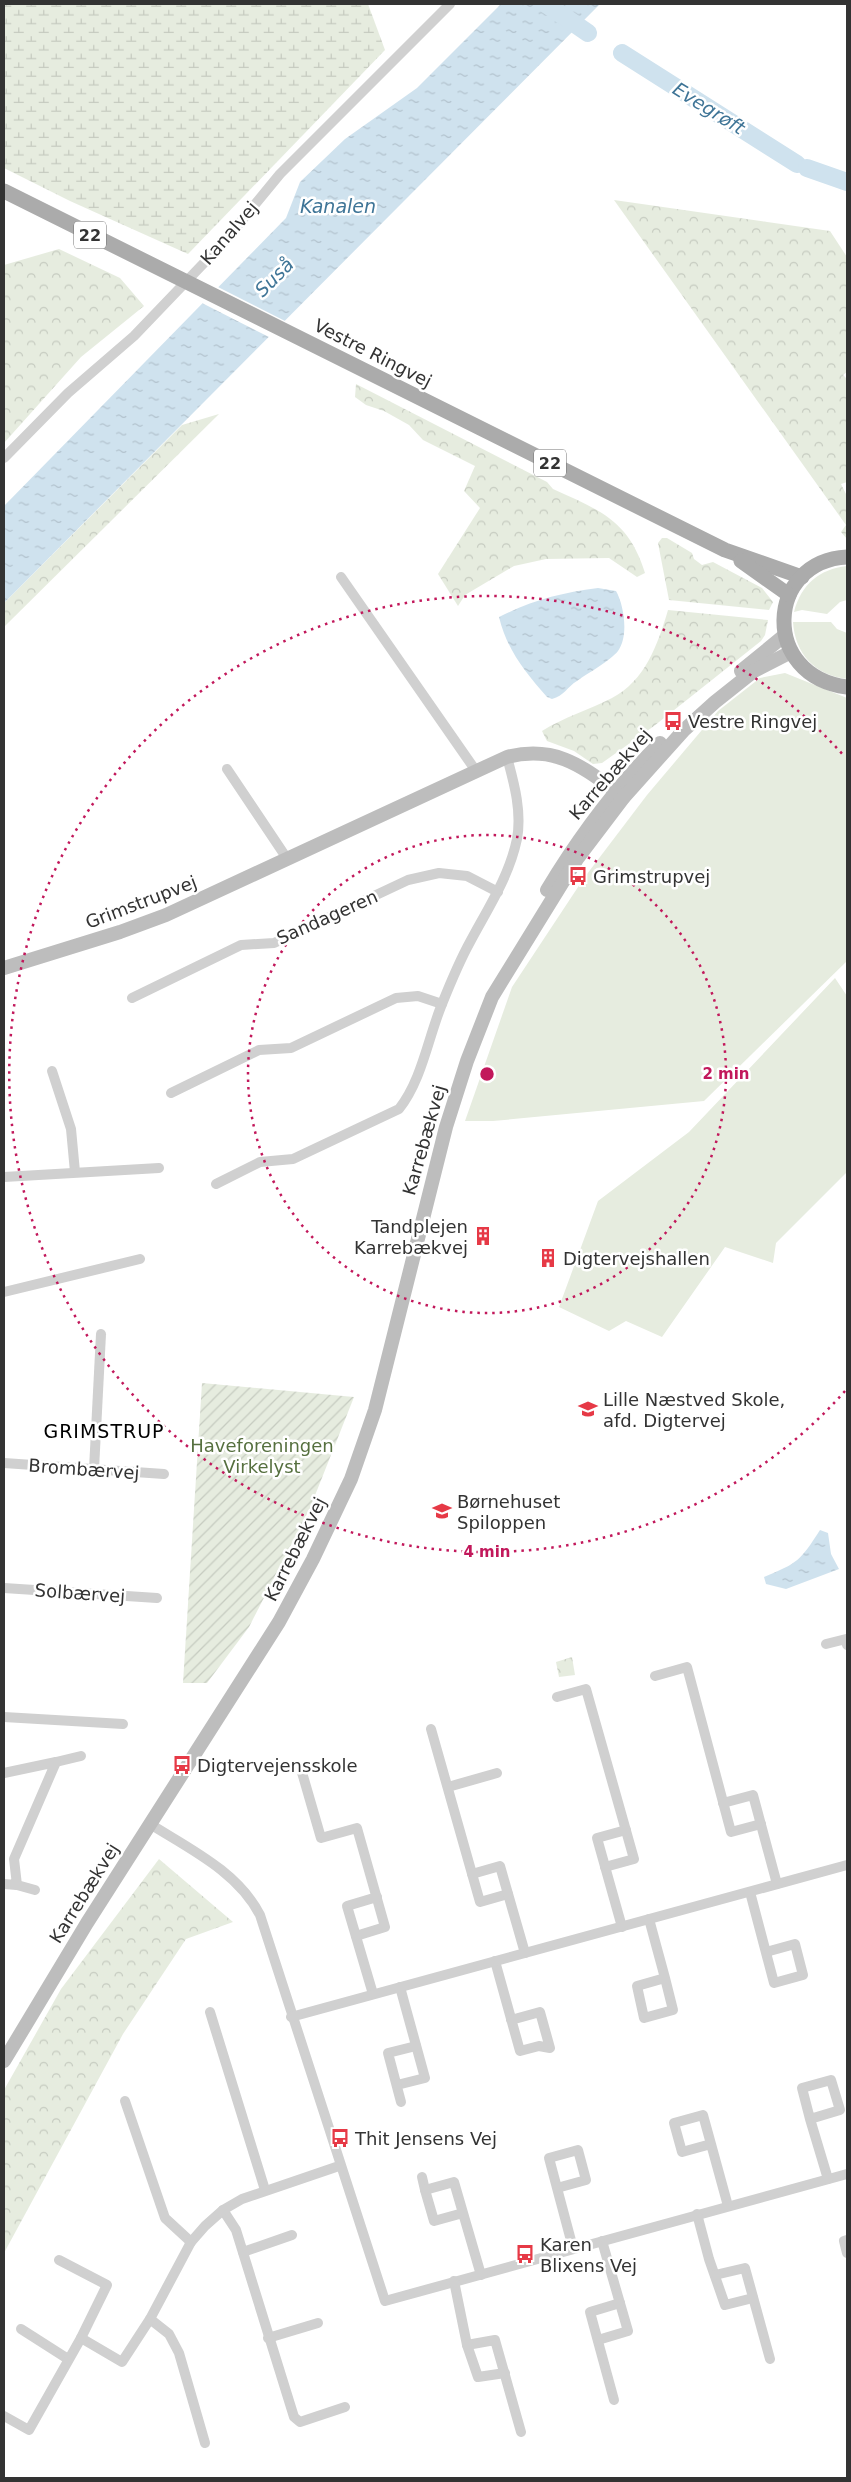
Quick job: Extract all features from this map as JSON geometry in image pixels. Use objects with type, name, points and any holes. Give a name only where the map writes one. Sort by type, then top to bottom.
[{"type":"main road","name":"Vestre Ringvej","points":[[4,191],[725,550],[802,577]]},
{"type":"main road","name":"Vestre Ringvej","points":[[725,550],[789,595]]},
{"type":"main road","points":[[847,557],[826,561],[802,577],[789,595],[784,621],[785,635],[791,652],[809,673],[827,683],[847,687]]},
{"type":"street","name":"Kanalvej","points":[[4,458],[68,393],[134,336],[224,240],[280,174],[450,4]]},
{"type":"street","points":[[341,577],[476,771]]},
{"type":"street","name":"Karrebækvej","points":[[4,2061],[34,2008],[279,1622],[313,1559],[351,1479],[375,1410],[446,1127],[467,1061],[500,974],[527,923],[572,848],[678,725],[785,635]]},
{"type":"street","name":"Karrebækvej","points":[[492,997],[507,976],[534,926],[620,794],[715,702],[754,672],[791,652]]},
{"type":"street","name":"Grimstrupvej","points":[[4,968],[166,916],[507,757],[528,752],[547,753],[582,766],[620,794]]},
{"type":"street","points":[[216,1184],[260,1162],[293,1159],[399,1109],[409,1096],[442,1004],[469,944],[498,892],[510,863],[518,828],[519,810],[507,757]]},
{"type":"street","points":[[227,769],[288,860]]},
{"type":"street","name":"Sandageren","points":[[132,998],[241,945],[274,943],[408,880],[439,873],[468,876],[498,892]]},
{"type":"street","points":[[171,1093],[259,1050],[291,1048],[396,998],[418,996],[442,1004]]},
{"type":"street","points":[[52,1071],[71,1129],[75,1172]]},
{"type":"street","points":[[4,1176],[158,1168]]},
{"type":"street","points":[[4,1292],[140,1259]]},
{"type":"street","points":[[94,1469],[102,1334]]},
{"type":"street","name":"Brombærvej","points":[[4,1463],[164,1474]]},
{"type":"street","name":"Solbærvej","points":[[4,1588],[156,1598]]},
{"type":"street","points":[[826,1644],[846,1639],[847,1645]]},
{"type":"street","points":[[655,1676],[687,1668],[731,1832],[761,1824]]},
{"type":"street","points":[[557,1697],[586,1689],[634,1859],[606,1867]]},
{"type":"street","points":[[4,1716],[123,1724]]},
{"type":"street","points":[[431,1729],[480,1902],[508,1894]]},
{"type":"street","points":[[4,1773],[81,1756]]},
{"type":"street","points":[[16,1885],[14,1859],[56,1762]]},
{"type":"street","points":[[301,1769],[321,1838],[357,1828],[386,1927],[356,1936]]},
{"type":"street","points":[[448,1787],[497,1773]]},
{"type":"street","points":[[723,1803],[753,1795],[777,1884]]},
{"type":"street","points":[[150,1824],[219,1868],[251,1898],[260,1915],[291,2017],[385,2300],[847,2174]]},
{"type":"street","points":[[622,1926],[597,1838],[626,1830]]},
{"type":"street","points":[[291,2017],[847,1865]]},
{"type":"street","points":[[472,1874],[500,1866],[525,1953]]},
{"type":"street","points":[[4,1884],[35,1890]]},
{"type":"street","points":[[750,1892],[766,1952]]},
{"type":"street","points":[[373,1994],[347,1906],[377,1897]]},
{"type":"street","points":[[649,1919],[665,1978]]},
{"type":"street","points":[[495,1961],[520,2051],[539,2046],[550,2048],[540,2012],[512,2020]]},
{"type":"street","points":[[397,2085],[425,2078],[400,1987]]},
{"type":"street","points":[[210,2012],[265,2190]]},
{"type":"street","points":[[401,2102],[388,2053],[416,2046]]},
{"type":"street","points":[[810,2119],[840,2110],[831,2080],[802,2088],[810,2119],[828,2179]]},
{"type":"street","points":[[125,2101],[165,2218],[191,2242]]},
{"type":"street","points":[[711,2144],[728,2206]]},
{"type":"street","points":[[82,2338],[122,2362],[150,2319],[191,2242],[223,2210],[265,2190],[340,2166]]},
{"type":"street","points":[[422,2177],[434,2221],[463,2213]]},
{"type":"street","points":[[426,2190],[454,2182],[481,2274]]},
{"type":"street","points":[[557,2188],[573,2248]]},
{"type":"street","points":[[223,2210],[236,2230],[294,2417],[300,2422],[345,2407]]},
{"type":"street","points":[[697,2214],[725,2305],[753,2298]]},
{"type":"street","points":[[243,2252],[292,2235]]},
{"type":"street","points":[[847,2240],[844,2241],[847,2253]]},
{"type":"street","points":[[598,2340],[628,2331],[602,2241]]},
{"type":"street","points":[[4,2416],[29,2430],[68,2359],[82,2338],[107,2285],[59,2260]]},
{"type":"street","points":[[715,2275],[745,2268],[770,2359]]},
{"type":"street","points":[[454,2281],[468,2345],[478,2377],[505,2372]]},
{"type":"street","points":[[614,2400],[590,2312],[620,2303]]},
{"type":"street","points":[[150,2319],[169,2334],[179,2353],[205,2443]]},
{"type":"street","points":[[268,2338],[318,2323]]},
{"type":"street","points":[[21,2329],[68,2359]]},
{"type":"street","points":[[468,2345],[495,2340],[521,2432]]},
{"type":"green space","points":[[4,4],[368,4],[385,50],[188,254],[70,201],[4,168]]},
{"type":"green space","points":[[614,200],[830,231],[847,257],[847,372],[843,375],[847,379],[847,482],[841,484],[847,496],[847,539],[841,532],[846,525]]},
{"type":"green space","points":[[59,249],[120,278],[144,306],[81,357],[4,443],[4,265]]},
{"type":"green space","points":[[356,384],[547,482],[553,489],[598,511],[610,519],[630,540],[645,573],[637,577],[609,558],[546,559],[514,566],[465,595],[458,606],[438,574],[480,508],[464,491],[475,466],[423,440],[409,425],[384,411],[366,405],[355,397]]},
{"type":"green space","points":[[219,414],[4,627],[4,603],[182,425]]},
{"type":"green space","points":[[662,538],[667,538],[692,553],[694,559],[702,565],[713,562],[762,588],[773,602],[769,610],[669,600],[658,543]]},
{"type":"green space","points":[[847,566],[847,600],[840,602],[827,614],[802,610],[794,612],[806,586],[828,571]]},
{"type":"green space","points":[[668,610],[768,620],[765,635],[761,641],[654,726],[602,763],[593,764],[574,751],[547,741],[542,731],[612,698],[633,682],[642,672],[655,648]]},
{"type":"green space","points":[[793,622],[831,622],[837,629],[847,633],[847,679],[825,673],[809,661],[798,644]]},
{"type":"green space","points":[[785,673],[847,698],[847,961],[704,1101],[493,1121],[465,1121],[512,987],[584,878],[647,795],[718,711],[760,678]]},
{"type":"green space","points":[[835,978],[847,996],[847,1172],[776,1243],[773,1263],[725,1247],[662,1337],[626,1321],[609,1331],[559,1307],[598,1201],[689,1132]]},
{"type":"green space","name":"Haveforeningen Virkelyst","points":[[202,1383],[354,1397],[310,1508],[249,1627],[207,1683],[183,1683]]},
{"type":"green space","points":[[572,1657],[575,1675],[559,1677],[556,1662]]},
{"type":"green space","points":[[159,1859],[233,1922],[186,1939],[123,2034],[4,2253],[4,2090],[61,1989]]},
{"type":"water","name":"Kanalen","points":[[501,4],[600,4],[4,603],[4,506],[286,218],[300,182],[345,139],[417,88]]},
{"type":"water","points":[[598,588],[616,591],[619,597],[624,621],[621,645],[610,659],[574,683],[560,696],[552,699],[547,697],[531,679],[512,650],[502,629],[499,617],[547,598]]},
{"type":"water","points":[[820,1530],[828,1533],[831,1554],[839,1569],[786,1589],[766,1584],[764,1577],[797,1560]]},
{"type":"pier","points":[[216,286],[287,322],[271,338],[200,302]]},
{"type":"waterway","name":"Evegrøft","points":[[546,4],[588,33]]},
{"type":"waterway","name":"Evegrøft","points":[[622,53],[797,164]]},
{"type":"waterway","name":"Evegrøft","points":[[807,168],[847,182]]},
{"type":"place","name":"Vestre Ringvej","points":[[673,721]]},
{"type":"place","name":"Grimstrupvej","points":[[578,876]]},
{"type":"place","name":"Tandplejen Karrebækvej","points":[[483,1236]]},
{"type":"place","name":"Digtervejshallen","points":[[548,1258]]},
{"type":"place","name":"Lille Næstved Skole, afd. Digtervej","points":[[588,1409]]},
{"type":"place","name":"Børnehuset Spiloppen","points":[[442,1511]]},
{"type":"place","name":"Digtervejensskole","points":[[182,1765]]},
{"type":"place","name":"Thit Jensens Vej","points":[[340,2138]]},
{"type":"place","name":"Karen Blixens Vej","points":[[525,2254]]},
{"type":"district","name":"GRIMSTRUP","points":[[104,1431]]},
{"type":"water label","name":"Suså","points":[[274,277]]}]
